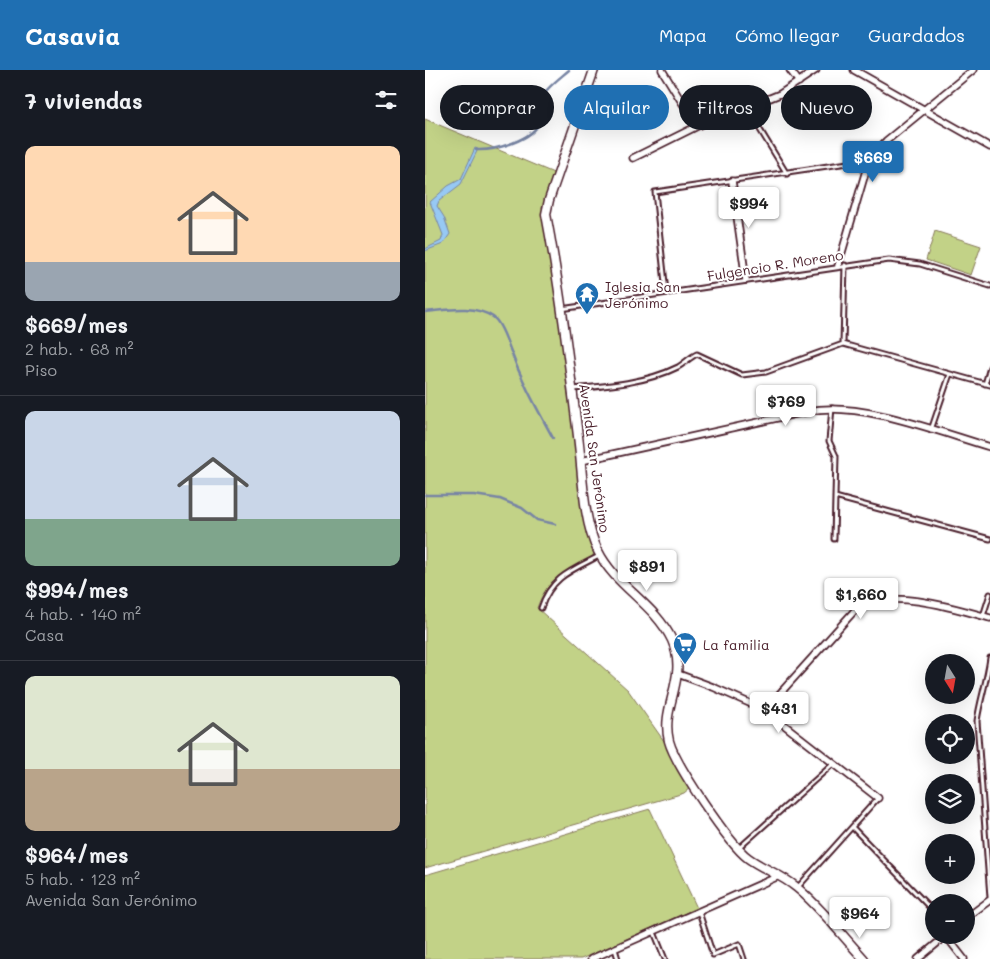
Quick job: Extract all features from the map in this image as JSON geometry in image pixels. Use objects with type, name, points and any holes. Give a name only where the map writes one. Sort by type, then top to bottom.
[{"type":"street","name":"Avenida San Jerónimo","points":[[594,70],[549,200],[546,214],[590,528],[601,555],[611,571],[666,630],[678,658],[678,674],[668,721],[669,742],[697,791],[738,849],[797,887],[864,959]]},
{"type":"street","points":[[662,70],[679,97]]},
{"type":"street","points":[[790,70],[799,82]]},
{"type":"street","points":[[771,98],[780,94],[815,70]]},
{"type":"street","points":[[854,70],[990,146]]},
{"type":"street","points":[[838,266],[869,160],[886,141],[973,70]]},
{"type":"street","points":[[633,158],[689,130]]},
{"type":"street","points":[[732,182],[746,280]]},
{"type":"street","points":[[581,461],[809,411],[833,408],[862,411],[990,447]]},
{"type":"street","points":[[765,710],[856,609],[873,600],[897,599],[990,618]]},
{"type":"street","points":[[678,674],[765,710],[878,798]]},
{"type":"street","points":[[591,959],[779,876]]},
{"type":"street","points":[[975,910],[990,898]]},
{"type":"street","points":[[918,959],[936,944]]},
{"type":"street","points":[[952,944],[964,959]]},
{"type":"lane","points":[[760,130],[787,174]]},
{"type":"lane","points":[[666,292],[655,192],[787,174],[869,160]]},
{"type":"lane","name":"Fulgencio R. Moreno","points":[[560,309],[838,266],[889,260],[907,260],[990,286]]},
{"type":"lane","points":[[843,344],[845,265]]},
{"type":"lane","points":[[572,389],[635,381],[678,367],[697,354],[737,374],[762,373],[843,344],[990,385]]},
{"type":"lane","points":[[985,384],[990,366]]},
{"type":"lane","points":[[931,430],[950,374]]},
{"type":"lane","points":[[833,408],[829,441],[836,456],[834,538]]},
{"type":"lane","points":[[835,497],[990,540]]},
{"type":"lane","points":[[541,608],[550,586],[601,555]]},
{"type":"lane","points":[[983,616],[990,594]]},
{"type":"lane","points":[[990,658],[986,687],[977,721],[990,898]]},
{"type":"lane","points":[[738,849],[834,763]]},
{"type":"lane","points":[[797,887],[853,828],[878,798]]},
{"type":"lane","points":[[853,828],[925,903]]},
{"type":"lane","points":[[699,912],[713,955],[739,944],[744,959]]},
{"type":"lane","points":[[654,932],[665,959]]},
{"type":"lane","points":[[615,949],[618,959]]},
{"type":"green space","points":[[425,119],[440,125],[440,130],[451,130],[556,174],[546,234],[570,394],[584,516],[588,537],[594,551],[593,556],[559,576],[553,582],[541,597],[537,608],[628,690],[666,744],[690,788],[684,793],[425,868]]},
{"type":"green space","points":[[935,231],[981,246],[971,275],[926,260]]},
{"type":"green space","points":[[650,809],[697,908],[581,959],[425,959],[425,875]]},
{"type":"water","points":[[475,148],[478,149],[461,184],[439,201],[437,206],[444,217],[450,234],[443,244],[425,251],[425,249],[441,241],[443,235],[430,202],[448,186],[461,179]]},
{"type":"waterway","points":[[476,150],[493,149],[513,143],[530,134],[540,121],[540,101],[543,94],[569,70]]},
{"type":"waterway","points":[[425,312],[468,309],[477,310],[496,319],[504,333],[529,392],[553,438]]},
{"type":"waterway","points":[[425,495],[474,495],[500,499],[522,508],[537,520],[555,524]]},
{"type":"place","name":"Iglesia San Jerónimo","points":[[587,315]]},
{"type":"place","name":"La familia","points":[[685,665]]}]
